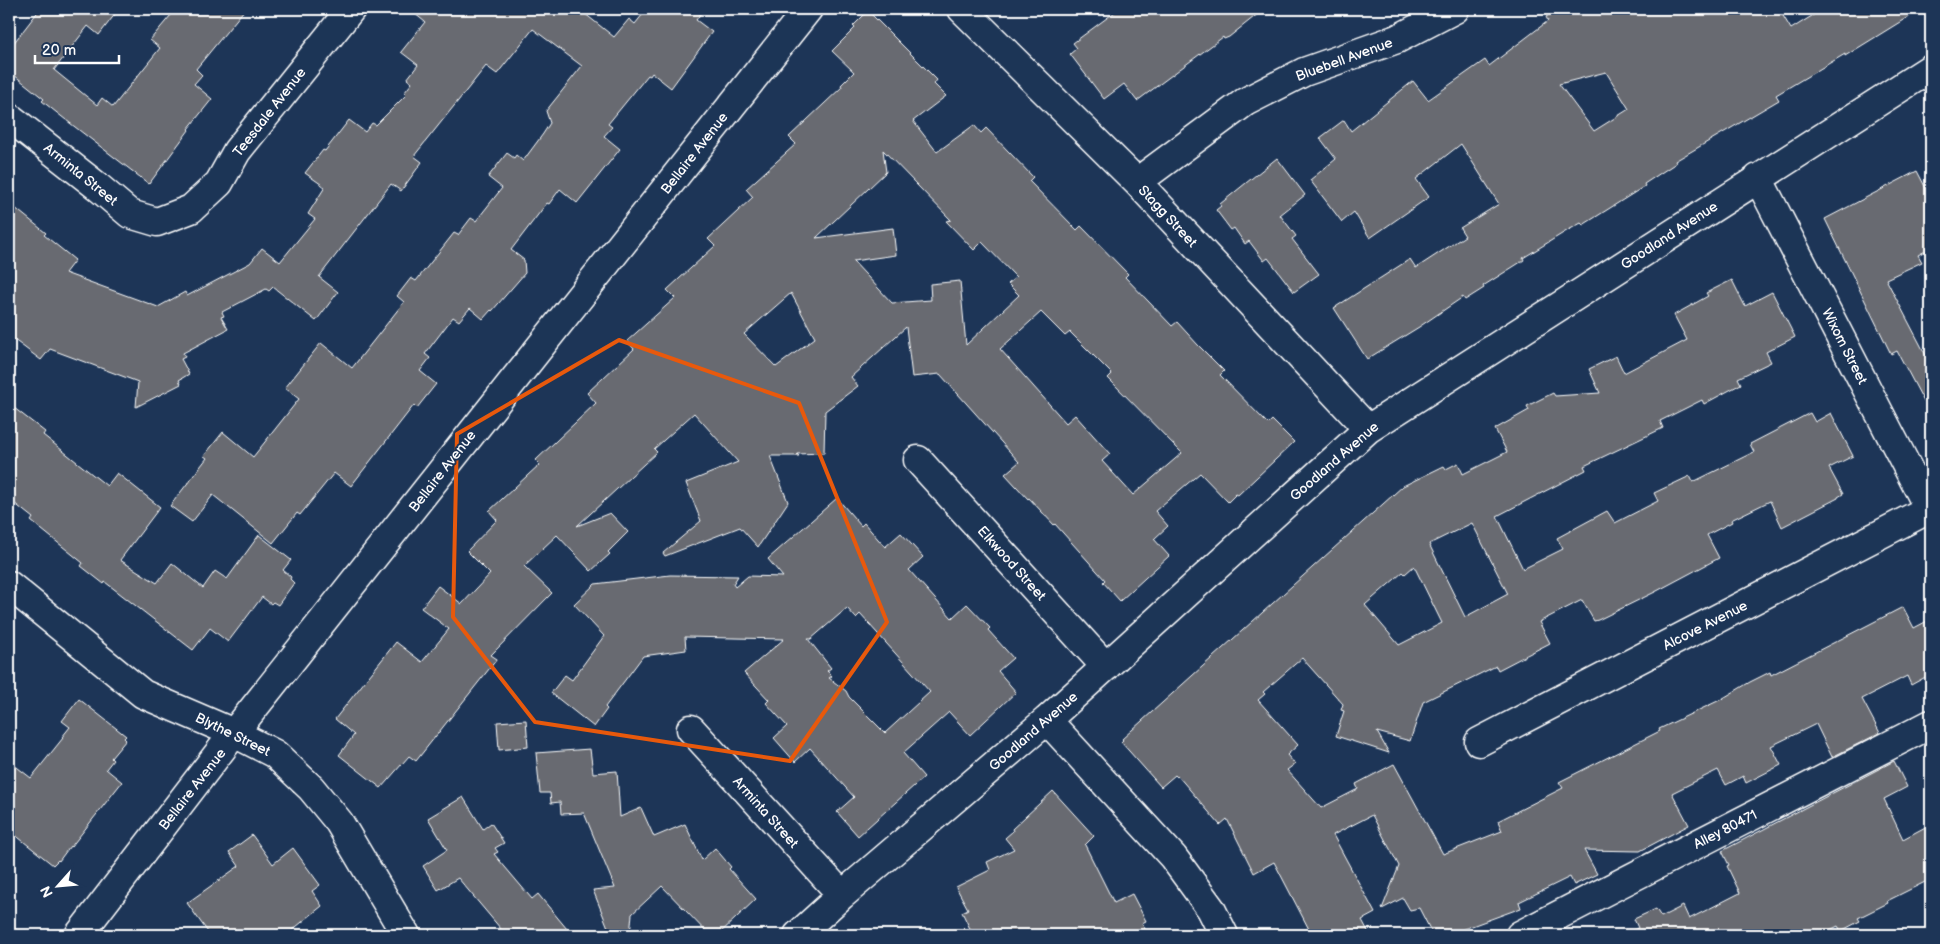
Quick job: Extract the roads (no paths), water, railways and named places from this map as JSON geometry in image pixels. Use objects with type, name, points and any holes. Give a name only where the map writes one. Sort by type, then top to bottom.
[{"type":"street","name":"Teesdale Avenue","points":[[157,222],[191,209],[219,183],[237,151],[351,9]]},
{"type":"street","name":"Bellaire Avenue","points":[[79,935],[234,733],[808,9]]},
{"type":"street","name":"Stagg Street","points":[[962,9],[1137,182],[1368,429]]},
{"type":"street","name":"Bluebell Avenue","points":[[1137,182],[1245,102],[1304,72],[1397,39],[1455,9]]},
{"type":"street","name":"Goodland Avenue","points":[[798,935],[842,895],[1047,720],[1368,429],[1931,68]]},
{"type":"street","name":"Arminta Street","points":[[9,117],[130,214],[157,222]]},
{"type":"street","name":"Wixom Street","points":[[1758,178],[1931,510]]},
{"type":"street","name":"Elkwood Street","points":[[918,460],[1106,667]]},
{"type":"street","name":"Alcove Avenue","points":[[1479,742],[1931,510]]},
{"type":"street","name":"Blythe Street","points":[[9,585],[143,694],[234,733],[275,754],[311,788],[339,822],[406,935]]},
{"type":"street","points":[[1047,720],[1173,857],[1211,909],[1224,935]]},
{"type":"street","name":"Alley 80471","points":[[1520,935],[1931,724]]},
{"type":"street","name":"Arminta Street","points":[[691,729],[842,895]]}]
